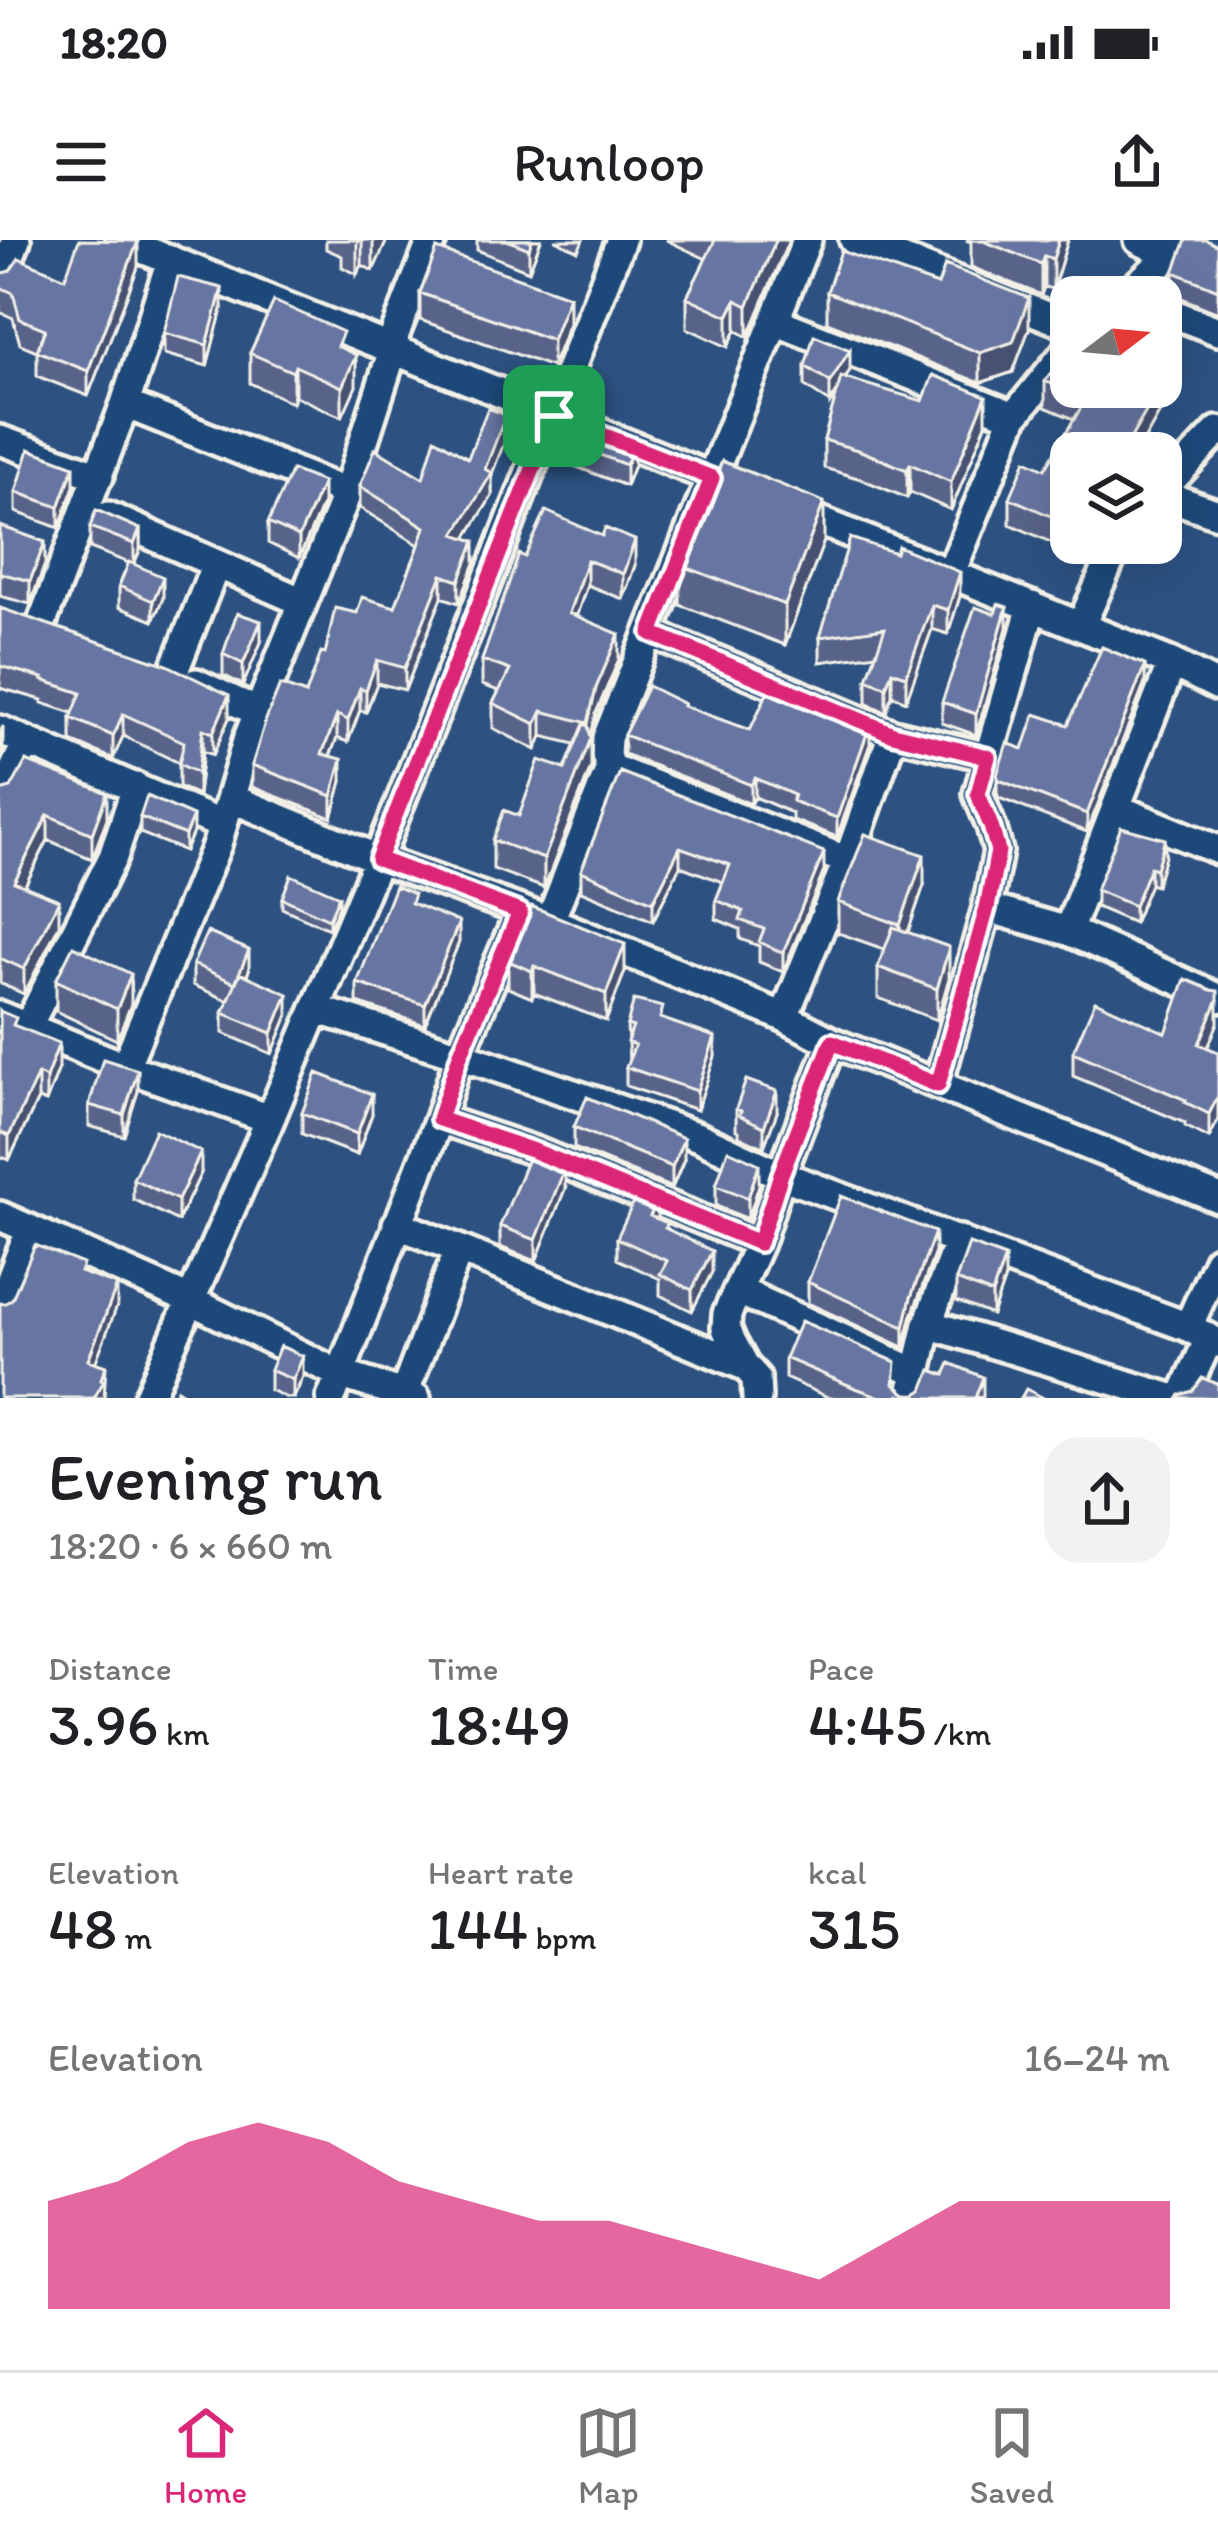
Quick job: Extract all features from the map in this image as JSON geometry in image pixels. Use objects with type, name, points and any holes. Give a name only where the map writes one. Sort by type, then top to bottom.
[{"type":"street","points":[[0,282],[16,240]]},
{"type":"street","points":[[120,240],[1082,625],[1218,686]]},
{"type":"street","points":[[125,1067],[217,844],[258,712],[347,493],[394,334],[432,240]]},
{"type":"street","points":[[148,1398],[378,859],[621,240]]},
{"type":"street","points":[[550,921],[610,768],[605,755],[607,738],[807,240]]},
{"type":"street","points":[[854,240],[1050,318]]},
{"type":"street","points":[[1139,240],[1174,248]]},
{"type":"street","points":[[1147,276],[1174,248]]},
{"type":"street","points":[[13,617],[50,628],[171,260]]},
{"type":"street","points":[[1182,317],[1218,331]]},
{"type":"street","points":[[775,321],[1014,416]]},
{"type":"street","points":[[951,573],[1014,416],[1050,372]]},
{"type":"street","points":[[125,404],[347,493]]},
{"type":"street","points":[[1182,470],[1218,431]]},
{"type":"street","points":[[0,440],[99,476]]},
{"type":"street","points":[[1182,500],[1218,514]]},
{"type":"street","points":[[87,507],[303,602]]},
{"type":"street","points":[[216,564],[164,668],[258,712]]},
{"type":"street","points":[[1082,625],[1109,564]]},
{"type":"street","points":[[938,1085],[998,851],[978,794],[1032,606]]},
{"type":"street","points":[[651,633],[893,734],[988,757]]},
{"type":"street","points":[[1068,931],[1172,663]]},
{"type":"street","points":[[0,730],[136,787],[378,859],[550,921],[784,1017],[832,1042],[1218,1197]]},
{"type":"street","points":[[784,1017],[848,861],[893,734]]},
{"type":"street","points":[[0,800],[27,742]]},
{"type":"street","points":[[610,768],[848,861]]},
{"type":"street","points":[[28,1026],[113,857],[136,787]]},
{"type":"street","points":[[1118,809],[1218,850]]},
{"type":"street","points":[[987,908],[1068,931],[1218,998]]},
{"type":"street","points":[[335,1386],[460,1055],[520,912]]},
{"type":"street","points":[[316,1010],[699,1137],[781,1174],[1205,1336]]},
{"type":"street","points":[[0,1016],[270,1119]]},
{"type":"street","points":[[757,1398],[756,1378],[726,1328],[728,1314],[832,1042]]},
{"type":"street","points":[[439,1119],[534,1151],[759,1243]]},
{"type":"street","points":[[0,1216],[190,1300],[335,1386],[410,1396],[459,1249]]},
{"type":"street","points":[[397,1223],[745,1366]]},
{"type":"street","points":[[0,1308],[30,1229]]},
{"type":"street","points":[[739,1291],[914,1385],[928,1324],[959,1240]]},
{"type":"street","points":[[1182,1398],[1205,1336],[1218,1261]]},
{"type":"street","points":[[928,1324],[1171,1398]]},
{"type":"building","points":[[79,240],[138,241],[88,371],[37,351],[45,329],[20,319],[13,293],[0,287],[0,274],[10,271],[19,258],[65,278]]},
{"type":"building","points":[[507,240],[532,240],[529,249]]},
{"type":"building","points":[[715,240],[776,240],[748,306],[736,300],[728,316],[687,297]]},
{"type":"building","points":[[981,240],[1059,240],[1053,259],[1044,256],[1041,264]]},
{"type":"building","points":[[1186,240],[1206,240],[1218,246],[1218,290],[1174,272]]},
{"type":"building","points":[[437,249],[569,296],[552,340],[420,293]]},
{"type":"building","points":[[841,251],[938,285],[945,265],[1029,298],[1013,342],[980,353],[827,292]]},
{"type":"building","points":[[178,277],[222,288],[207,345],[164,333]]},
{"type":"building","points":[[274,301],[343,332],[337,346],[356,355],[342,387],[250,353]]},
{"type":"building","points":[[814,335],[850,350],[830,382],[805,366]]},
{"type":"building","points":[[933,375],[986,396],[951,482],[910,464],[907,470],[824,440],[841,377],[923,401]]},
{"type":"building","points":[[488,408],[506,415],[485,469],[492,473],[455,534],[475,541],[459,581],[442,575],[405,668],[377,660],[348,720],[337,715],[322,754],[342,759],[332,796],[252,765],[280,685],[306,694],[321,653],[325,654],[335,608],[357,613],[362,597],[395,607],[417,551],[425,527],[360,486],[375,449],[423,478],[435,438],[468,458]]},
{"type":"building","points":[[1081,408],[1148,408],[1134,432],[1067,432]]},
{"type":"building","points":[[582,424],[634,445],[626,465],[574,445]]},
{"type":"building","points":[[29,449],[74,466],[59,507],[16,492]]},
{"type":"building","points":[[1026,460],[1045,469],[1050,460],[1050,516],[1010,498]]},
{"type":"building","points":[[722,461],[824,502],[785,605],[680,565]]},
{"type":"building","points":[[292,470],[323,482],[299,537],[268,523]]},
{"type":"building","points":[[96,510],[140,529],[134,544],[90,527]]},
{"type":"building","points":[[546,511],[602,536],[605,528],[635,540],[623,574],[587,560],[569,613],[619,634],[596,688],[588,723],[542,711],[536,724],[493,703],[510,670],[482,660],[519,554],[525,557]]},
{"type":"building","points":[[0,526],[45,542],[30,581],[0,573]]},
{"type":"building","points":[[850,538],[896,553],[898,546],[960,572],[948,610],[932,605],[906,676],[892,671],[886,687],[867,679],[885,628],[820,637]]},
{"type":"building","points":[[129,562],[163,577],[153,601],[119,586]]},
{"type":"building","points":[[998,604],[1007,607],[976,714],[942,702],[975,607],[995,614]]},
{"type":"building","points":[[0,608],[167,665],[229,695],[213,733],[203,729],[198,773],[179,764],[184,742],[123,714],[113,736],[71,718],[81,693],[0,666]]},
{"type":"building","points":[[237,613],[261,621],[243,664],[223,654]]},
{"type":"building","points":[[1102,647],[1145,665],[1087,814],[999,780],[1007,743],[1023,749],[1035,714],[1068,725]]},
{"type":"building","points":[[648,686],[683,706],[750,730],[768,691],[809,699],[870,725],[837,818],[792,801],[794,795],[755,778],[751,785],[624,735]]},
{"type":"building","points":[[584,724],[591,738],[544,859],[493,840],[504,810],[519,816],[539,760],[565,769]]},
{"type":"building","points":[[26,761],[107,793],[92,834],[48,815],[14,882],[59,900],[24,969],[0,958],[0,791],[11,788]]},
{"type":"building","points":[[620,772],[824,852],[783,953],[759,942],[764,929],[740,920],[743,911],[716,900],[730,865],[680,847],[653,902],[581,871]]},
{"type":"building","points":[[147,796],[193,816],[185,835],[140,817]]},
{"type":"building","points":[[1121,827],[1165,839],[1156,869],[1150,867],[1134,906],[1096,890]]},
{"type":"building","points":[[865,834],[924,855],[900,925],[838,902]]},
{"type":"building","points":[[291,875],[339,896],[329,919],[282,898]]},
{"type":"building","points":[[395,886],[414,894],[411,903],[459,922],[425,1005],[357,983]]},
{"type":"building","points":[[531,906],[625,944],[606,994],[508,961]]},
{"type":"building","points":[[893,927],[949,947],[937,989],[878,967]]},
{"type":"building","points":[[207,932],[249,950],[235,983],[193,964]]},
{"type":"building","points":[[73,946],[131,974],[117,1009],[56,980]]},
{"type":"building","points":[[240,973],[288,994],[272,1033],[223,1013]]},
{"type":"building","points":[[1185,979],[1218,991],[1199,1044],[1218,1052],[1218,1096],[1209,1114],[1073,1052],[1095,1001],[1166,1033]]},
{"type":"building","points":[[634,1000],[663,1007],[660,1018],[715,1037],[697,1091],[626,1067],[635,1045],[627,1042]]},
{"type":"building","points":[[0,1011],[16,1018],[13,1025],[59,1043],[46,1078],[38,1074],[9,1136],[0,1132]]},
{"type":"building","points":[[103,1059],[138,1070],[124,1115],[89,1105]]},
{"type":"building","points":[[317,1073],[372,1094],[357,1134],[302,1113]]},
{"type":"building","points":[[746,1080],[777,1091],[764,1127],[736,1109]]},
{"type":"building","points":[[587,1097],[684,1138],[672,1167],[574,1127]]},
{"type":"building","points":[[155,1130],[201,1152],[178,1200],[133,1179]]},
{"type":"building","points":[[728,1150],[759,1164],[748,1198],[716,1185]]},
{"type":"building","points":[[530,1154],[565,1168],[536,1240],[500,1226]]},
{"type":"building","points":[[638,1192],[658,1200],[650,1216],[667,1223],[665,1228],[712,1251],[692,1290],[660,1274],[667,1261],[617,1238]]},
{"type":"building","points":[[841,1196],[935,1232],[904,1327],[808,1282]]},
{"type":"building","points":[[969,1244],[1005,1257],[992,1294],[956,1280]]},
{"type":"building","points":[[35,1245],[83,1264],[80,1272],[117,1285],[88,1360],[106,1366],[94,1398],[0,1398],[0,1303],[12,1299]]},
{"type":"building","points":[[801,1321],[896,1362],[894,1384],[906,1394],[923,1390],[931,1370],[945,1375],[950,1363],[983,1377],[975,1398],[883,1398],[785,1358]]},
{"type":"building","points":[[280,1346],[303,1356],[293,1380],[270,1370]]},
{"type":"building","points":[[1202,1378],[1218,1384],[1218,1398],[1178,1398],[1193,1391]]},
{"type":"building","points":[[1026,1389],[1044,1398],[1021,1398]]},
{"type":"route","points":[[554,416],[712,478],[651,633],[893,734],[988,757],[978,794],[998,851],[938,1085],[832,1042],[759,1243],[534,1151],[439,1119],[460,1055],[520,912],[378,859],[554,416]]}]
